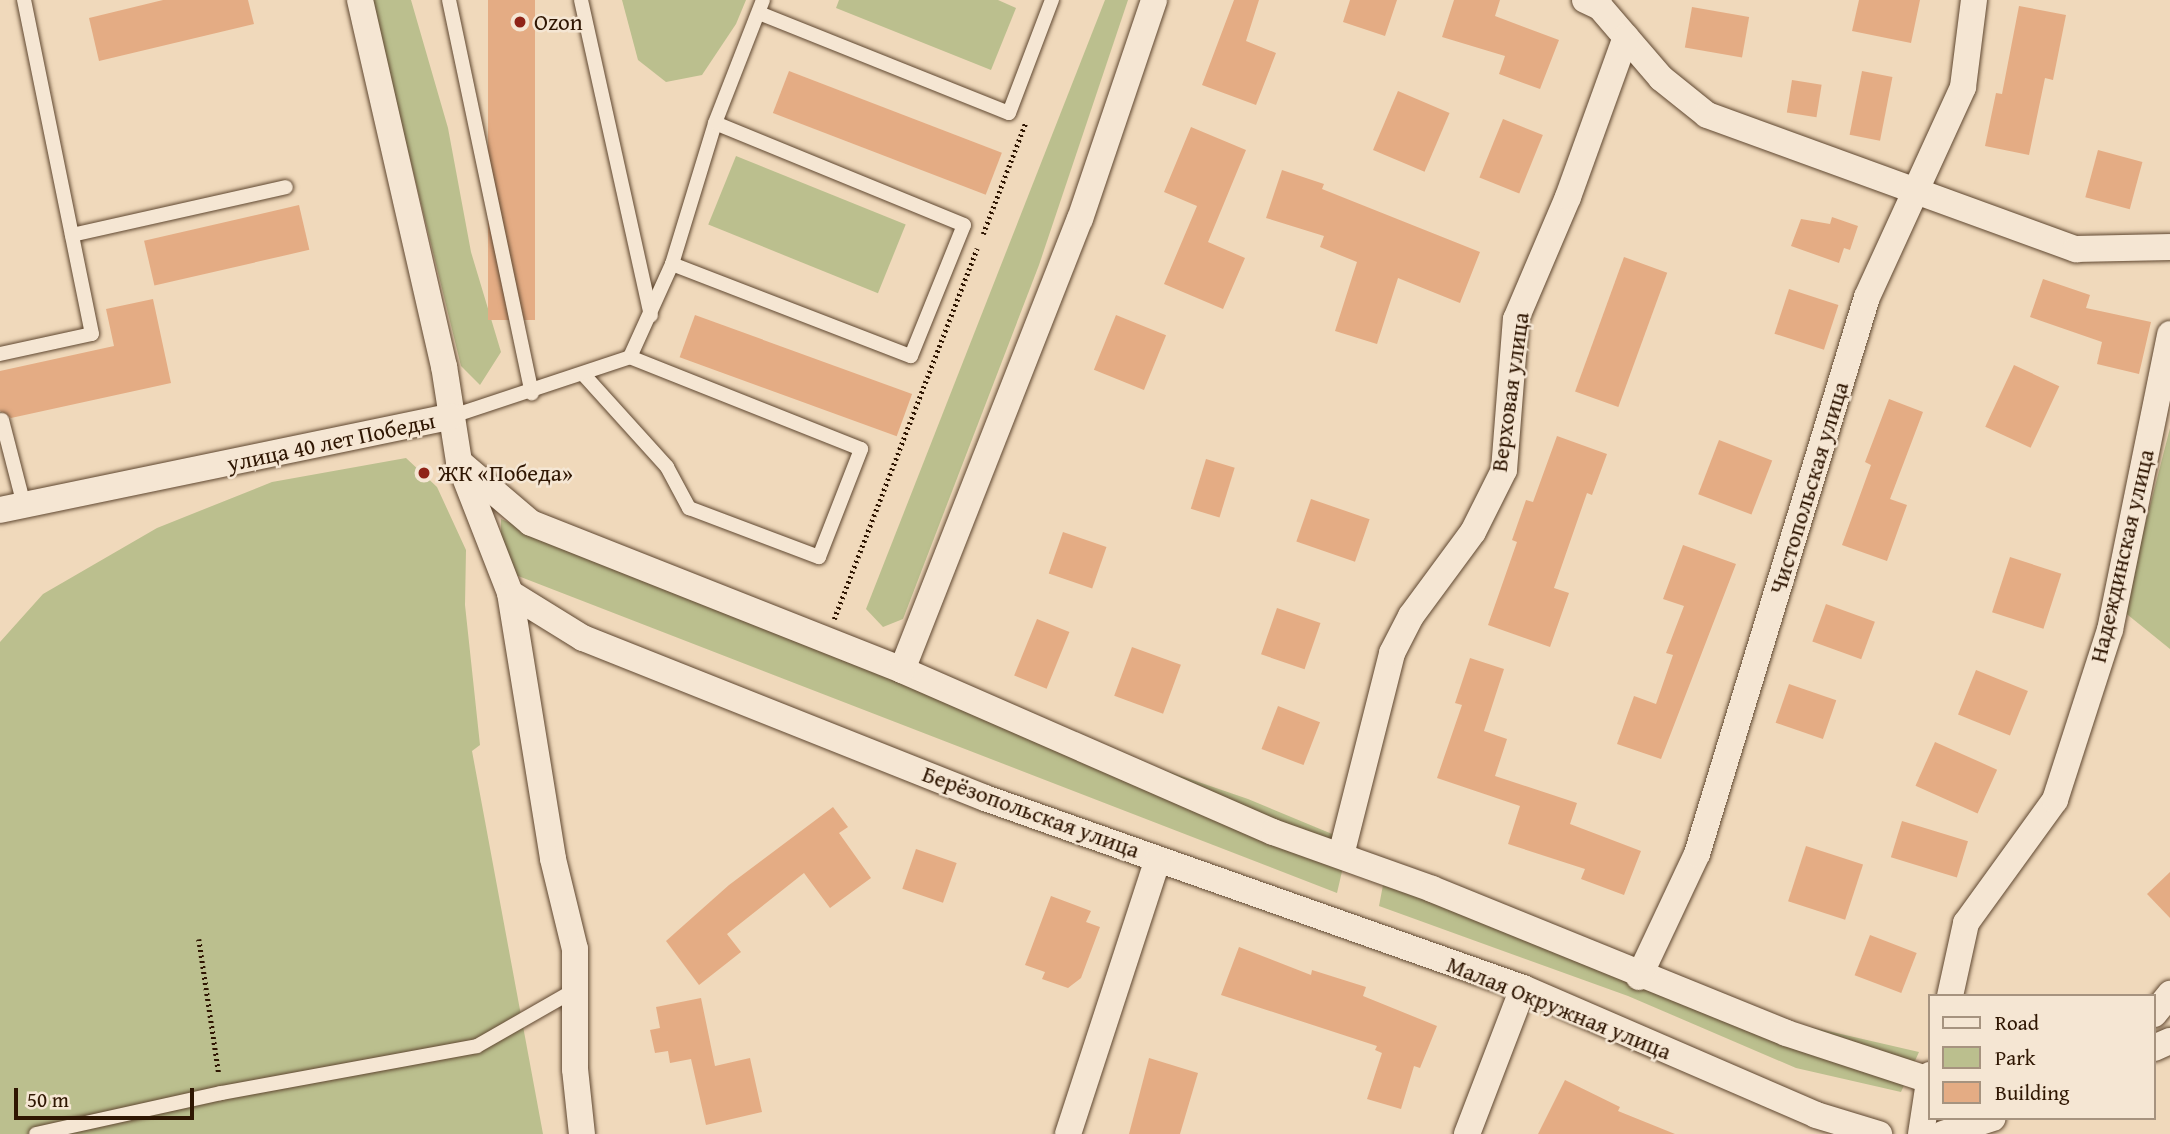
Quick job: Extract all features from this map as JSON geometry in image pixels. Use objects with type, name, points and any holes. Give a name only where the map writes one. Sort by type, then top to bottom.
[{"type":"street","name":"улица 40 лет Победы","points":[[12,508],[450,417],[444,366],[360,0]]},
{"type":"street","points":[[902,670],[1080,219],[1154,0]]},
{"type":"street","name":"Чистопольская улица","points":[[1639,977],[1697,853],[1867,297],[1963,87],[1975,0]]},
{"type":"street","points":[[1595,2],[1661,78],[1707,115],[1918,189],[2076,249],[2170,247]]},
{"type":"street","name":"Верховая улица","points":[[1341,855],[1392,653],[1411,616],[1473,532],[1504,470],[1516,318],[1568,197],[1626,37]]},
{"type":"street","name":"Надеждинская улица","points":[[1950,994],[1966,923],[2055,800],[2110,629],[2170,334]]},
{"type":"street","points":[[450,417],[459,463],[510,593],[534,757],[575,949],[573,991],[582,1134]]},
{"type":"street","points":[[459,463],[531,523],[825,643],[902,670],[1221,811],[1341,855],[1639,977],[1787,1033],[1928,1077]]},
{"type":"street","name":"Берёзопольская улица","points":[[510,593],[583,638],[985,798],[1158,859],[1068,1134]]},
{"type":"street","name":"Малая Окружная улица","points":[[1158,859],[1523,988],[1812,1124],[1879,1134]]},
{"type":"street","points":[[1467,1134],[1523,988]]},
{"type":"street","points":[[2156,1012],[2170,994]]},
{"type":"street","points":[[1921,1134],[1928,1090]]},
{"type":"street","points":[[1961,1132],[1988,1120]]},
{"type":"lane","points":[[0,354],[92,334],[24,0]]},
{"type":"lane","points":[[449,0],[532,393]]},
{"type":"lane","points":[[581,0],[651,317]]},
{"type":"lane","points":[[450,417],[532,393],[630,357],[651,317],[672,264],[715,123],[761,6],[1009,113],[1052,0]]},
{"type":"lane","points":[[672,264],[911,356],[964,225],[715,123]]},
{"type":"lane","points":[[72,235],[286,187]]},
{"type":"lane","points":[[584,375],[667,467],[689,508],[819,557],[861,449],[630,357]]},
{"type":"lane","points":[[2,420],[12,508]]},
{"type":"lane","points":[[36,1134],[221,1093],[477,1046],[573,991]]},
{"type":"path","points":[[825,643],[1029,116]]},
{"type":"path","points":[[199,939],[221,1093]]},
{"type":"green space","points":[[371,0],[411,0],[448,128],[471,252],[501,352],[480,385],[461,366]]},
{"type":"green space","points":[[622,0],[746,0],[736,24],[702,75],[666,82],[638,60]]},
{"type":"green space","points":[[839,0],[998,0],[1016,8],[991,70],[836,8]]},
{"type":"green space","points":[[1105,0],[1128,0],[1039,265],[903,619],[883,627],[866,609]]},
{"type":"green space","points":[[736,156],[906,225],[878,293],[708,225]]},
{"type":"green space","points":[[2170,428],[2170,649],[2123,611]]},
{"type":"green space","points":[[406,458],[437,487],[466,550],[465,605],[480,745],[472,751],[543,1134],[0,1134],[0,642],[43,594],[157,528],[272,482]]},
{"type":"green space","points":[[501,519],[890,676],[1248,799],[1349,841],[1337,893],[513,574],[501,541]]},
{"type":"green space","points":[[1387,864],[1776,1019],[1919,1052],[1901,1092],[1796,1068],[1628,996],[1379,906]]},
{"type":"building","points":[[163,0],[248,0],[254,24],[99,61],[89,18]]},
{"type":"building","points":[[488,0],[535,0],[535,320],[488,320]]},
{"type":"building","points":[[1234,0],[1259,0],[1246,41],[1276,53],[1256,105],[1202,85]]},
{"type":"building","points":[[1350,0],[1397,0],[1385,36],[1343,22]]},
{"type":"building","points":[[1454,0],[1500,0],[1495,16],[1559,40],[1540,89],[1499,74],[1505,56],[1442,37]]},
{"type":"building","points":[[1859,0],[1920,0],[1911,43],[1852,31]]},
{"type":"building","points":[[2019,6],[2066,15],[2053,80],[2045,78],[2029,155],[1985,146],[1996,93],[2002,94]]},
{"type":"building","points":[[1692,7],[1749,17],[1742,57],[1685,47]]},
{"type":"building","points":[[789,71],[1002,153],[986,195],[773,113]]},
{"type":"building","points":[[1862,71],[1892,77],[1880,141],[1850,135]]},
{"type":"building","points":[[1792,80],[1822,85],[1816,117],[1787,113]]},
{"type":"building","points":[[1398,91],[1450,113],[1425,172],[1373,150]]},
{"type":"building","points":[[1503,119],[1543,135],[1519,194],[1479,177]]},
{"type":"building","points":[[1191,127],[1246,150],[1208,242],[1245,258],[1223,309],[1164,284],[1197,206],[1164,192]]},
{"type":"building","points":[[2098,150],[2142,162],[2130,209],[2085,197]]},
{"type":"building","points":[[1282,170],[1324,184],[1322,189],[1480,252],[1460,303],[1398,278],[1377,344],[1335,331],[1357,262],[1320,247],[1324,236],[1266,218]]},
{"type":"building","points":[[299,205],[309,250],[154,286],[144,241]]},
{"type":"building","points":[[1832,217],[1858,226],[1850,250],[1844,248],[1839,263],[1791,246],[1801,219],[1830,224]]},
{"type":"building","points":[[1624,257],[1667,273],[1618,407],[1575,391]]},
{"type":"building","points":[[2043,279],[2090,295],[2086,308],[2151,322],[2139,374],[2097,364],[2102,342],[2030,317]]},
{"type":"building","points":[[1789,289],[1838,305],[1824,350],[1774,334]]},
{"type":"building","points":[[153,299],[171,383],[11,418],[0,411],[0,371],[114,346],[106,309]]},
{"type":"building","points":[[695,315],[912,394],[897,436],[680,357]]},
{"type":"building","points":[[1116,315],[1166,335],[1144,390],[1094,370]]},
{"type":"building","points":[[2014,365],[2059,386],[2031,448],[1985,427]]},
{"type":"building","points":[[1889,399],[1923,412],[1890,499],[1907,505],[1887,561],[1842,545],[1871,465],[1865,462]]},
{"type":"building","points":[[1557,436],[1607,454],[1592,495],[1587,493],[1554,588],[1569,593],[1550,647],[1488,625],[1517,542],[1512,540],[1526,500],[1533,502]]},
{"type":"building","points":[[1719,440],[1772,460],[1751,515],[1698,494]]},
{"type":"building","points":[[1206,459],[1235,468],[1219,517],[1191,509]]},
{"type":"building","points":[[1311,499],[1370,519],[1355,562],[1296,542]]},
{"type":"building","points":[[1063,532],[1106,547],[1092,589],[1049,574]]},
{"type":"building","points":[[1683,545],[1736,564],[1661,759],[1617,744],[1634,696],[1656,704],[1673,655],[1666,653],[1684,606],[1663,599]]},
{"type":"building","points":[[2010,557],[2061,574],[2043,629],[1992,612]]},
{"type":"building","points":[[1826,604],[1875,622],[1861,659],[1812,642]]},
{"type":"building","points":[[1277,608],[1320,623],[1305,669],[1261,654]]},
{"type":"building","points":[[1037,619],[1069,632],[1047,689],[1014,676]]},
{"type":"building","points":[[1132,647],[1181,665],[1163,714],[1114,696]]},
{"type":"building","points":[[1470,658],[1504,669],[1484,731],[1507,739],[1495,776],[1577,803],[1570,824],[1641,851],[1624,895],[1581,879],[1585,869],[1508,844],[1520,806],[1437,778],[1462,705],[1455,703]]},
{"type":"building","points":[[1976,670],[2028,691],[2010,735],[1958,715]]},
{"type":"building","points":[[1789,684],[1836,700],[1823,739],[1776,723]]},
{"type":"building","points":[[1278,706],[1320,722],[1304,765],[1262,749]]},
{"type":"building","points":[[1935,742],[1997,770],[1978,814],[1915,786]]},
{"type":"building","points":[[833,807],[848,827],[839,833],[871,878],[830,908],[804,873],[727,934],[741,952],[699,985],[666,941],[729,885]]},
{"type":"building","points":[[1902,821],[1968,841],[1957,878],[1891,857]]},
{"type":"building","points":[[1806,846],[1863,865],[1845,920],[1788,901]]},
{"type":"building","points":[[916,849],[957,863],[943,903],[902,889]]},
{"type":"building","points":[[2170,872],[2170,918],[2147,894]]},
{"type":"building","points":[[1051,896],[1091,911],[1086,922],[1100,927],[1081,978],[1068,988],[1042,979],[1045,972],[1025,965]]},
{"type":"building","points":[[1870,935],[1917,953],[1901,993],[1855,975]]},
{"type":"building","points":[[1239,947],[1311,975],[1312,970],[1366,987],[1363,996],[1437,1026],[1420,1068],[1414,1066],[1401,1109],[1367,1099],[1382,1053],[1375,1050],[1377,1046],[1221,995]]},
{"type":"building","points":[[701,998],[715,1066],[750,1058],[762,1112],[706,1125],[691,1059],[670,1063],[668,1051],[655,1053],[650,1030],[660,1028],[656,1007]]},
{"type":"building","points":[[1149,1058],[1198,1073],[1180,1134],[1129,1134]]},
{"type":"building","points":[[1565,1080],[1620,1107],[1618,1111],[1675,1134],[1538,1134]]},
{"type":"place","name":"Ozon","points":[[520,22]]},
{"type":"place","name":"ЖК «Победа»","points":[[424,473]]}]
